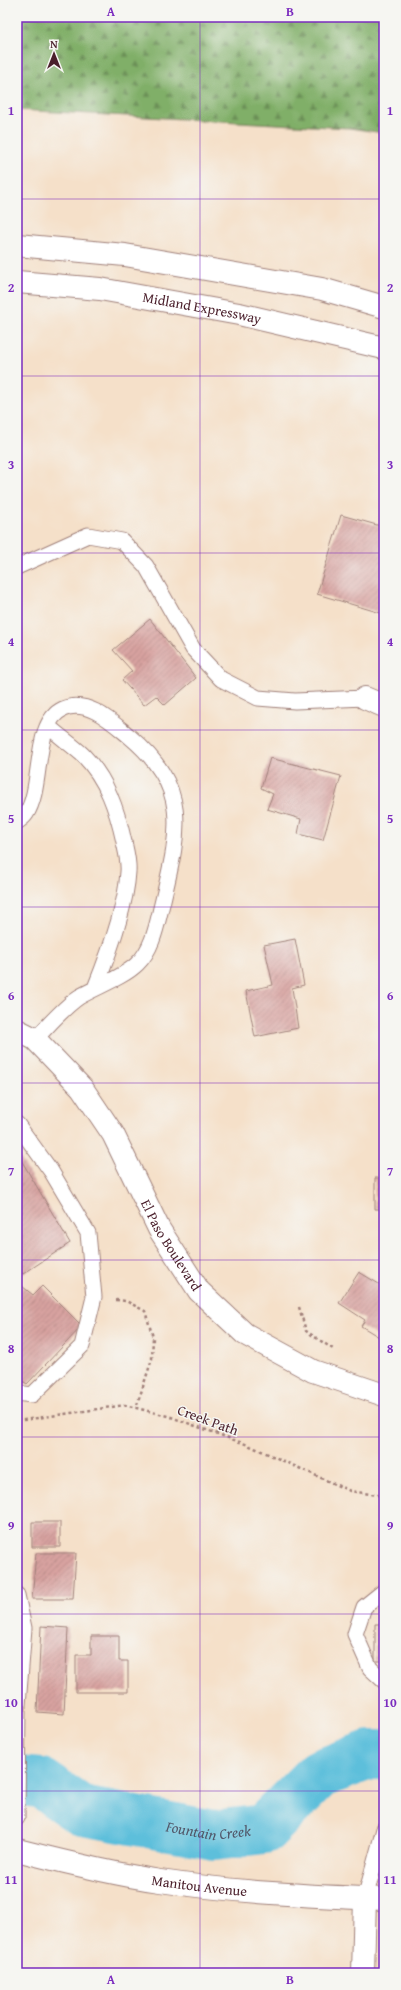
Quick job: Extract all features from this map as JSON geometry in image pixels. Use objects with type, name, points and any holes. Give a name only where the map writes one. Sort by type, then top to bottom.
[{"type":"main road","points":[[17,245],[125,255],[262,278],[322,289],[384,307]]},
{"type":"main road","name":"Midland Expressway","points":[[17,282],[100,289],[154,298],[239,314],[384,348]]},
{"type":"main road","name":"El Paso Boulevard","points":[[26,1035],[82,1088],[113,1134],[159,1229],[199,1291],[245,1334],[313,1371],[384,1395]]},
{"type":"main road","name":"Manitou Avenue","points":[[17,1850],[91,1868],[158,1881],[219,1889],[374,1898]]},
{"type":"main road","points":[[363,1973],[374,1898]]},
{"type":"lane","points":[[17,567],[88,535],[122,541],[146,566],[193,648],[220,679],[258,698],[295,701],[375,702]]},
{"type":"lane","points":[[17,822],[26,815],[35,791],[43,738],[52,717],[63,709],[77,706],[90,709],[111,721],[142,747],[164,774],[176,808],[176,836],[173,856],[150,948],[137,964],[77,998],[26,1035]]},
{"type":"lane","points":[[48,726],[84,756],[103,780],[119,816],[127,856],[128,872],[122,905],[108,955],[95,988]]},
{"type":"lane","points":[[17,1124],[51,1171],[88,1233],[94,1298],[82,1346],[32,1395],[17,1393]]},
{"type":"lane","points":[[384,1591],[364,1606],[355,1634],[370,1668],[384,1681]]},
{"type":"lane","points":[[17,1595],[24,1628],[18,1705],[17,1818]]},
{"type":"lane","points":[[374,1898],[376,1863],[384,1829]]},
{"type":"path","points":[[94,1298],[126,1301],[145,1311],[152,1337],[152,1359],[136,1408]]},
{"type":"path","points":[[299,1307],[306,1331],[333,1348],[332,1355]]},
{"type":"path","name":"Creek Path","points":[[17,1421],[125,1405],[171,1417],[248,1445],[350,1491],[384,1496]]},
{"type":"green space","points":[[17,17],[384,17],[384,133],[349,128],[17,110]]},
{"type":"building","points":[[341,515],[384,527],[384,614],[317,594]]},
{"type":"building","points":[[150,619],[196,678],[165,705],[156,696],[144,705],[122,680],[132,671],[113,650]]},
{"type":"building","points":[[270,758],[341,776],[323,840],[298,834],[301,819],[267,809],[273,794],[261,788]]},
{"type":"building","points":[[295,939],[304,985],[292,988],[298,1028],[255,1037],[246,991],[273,985],[264,945]]},
{"type":"building","points":[[17,1153],[70,1243],[23,1274],[17,1267]]},
{"type":"building","points":[[375,1178],[384,1178],[384,1209],[375,1209]]},
{"type":"building","points":[[359,1272],[384,1287],[384,1340],[361,1326],[365,1320],[339,1303]]},
{"type":"building","points":[[17,1282],[33,1295],[42,1286],[82,1326],[27,1384],[17,1377]]},
{"type":"building","points":[[32,1522],[60,1522],[60,1547],[32,1547]]},
{"type":"building","points":[[36,1553],[76,1553],[73,1599],[32,1599]]},
{"type":"building","points":[[375,1624],[384,1624],[384,1661],[375,1661]]},
{"type":"building","points":[[41,1626],[68,1628],[64,1714],[37,1712]]},
{"type":"building","points":[[91,1636],[119,1636],[119,1661],[128,1661],[128,1692],[76,1692],[76,1655],[91,1655]]},
{"type":"waterway","name":"Fountain Creek","points":[[17,1781],[41,1783],[82,1811],[214,1835],[264,1829],[319,1774],[369,1755],[384,1755]]}]
